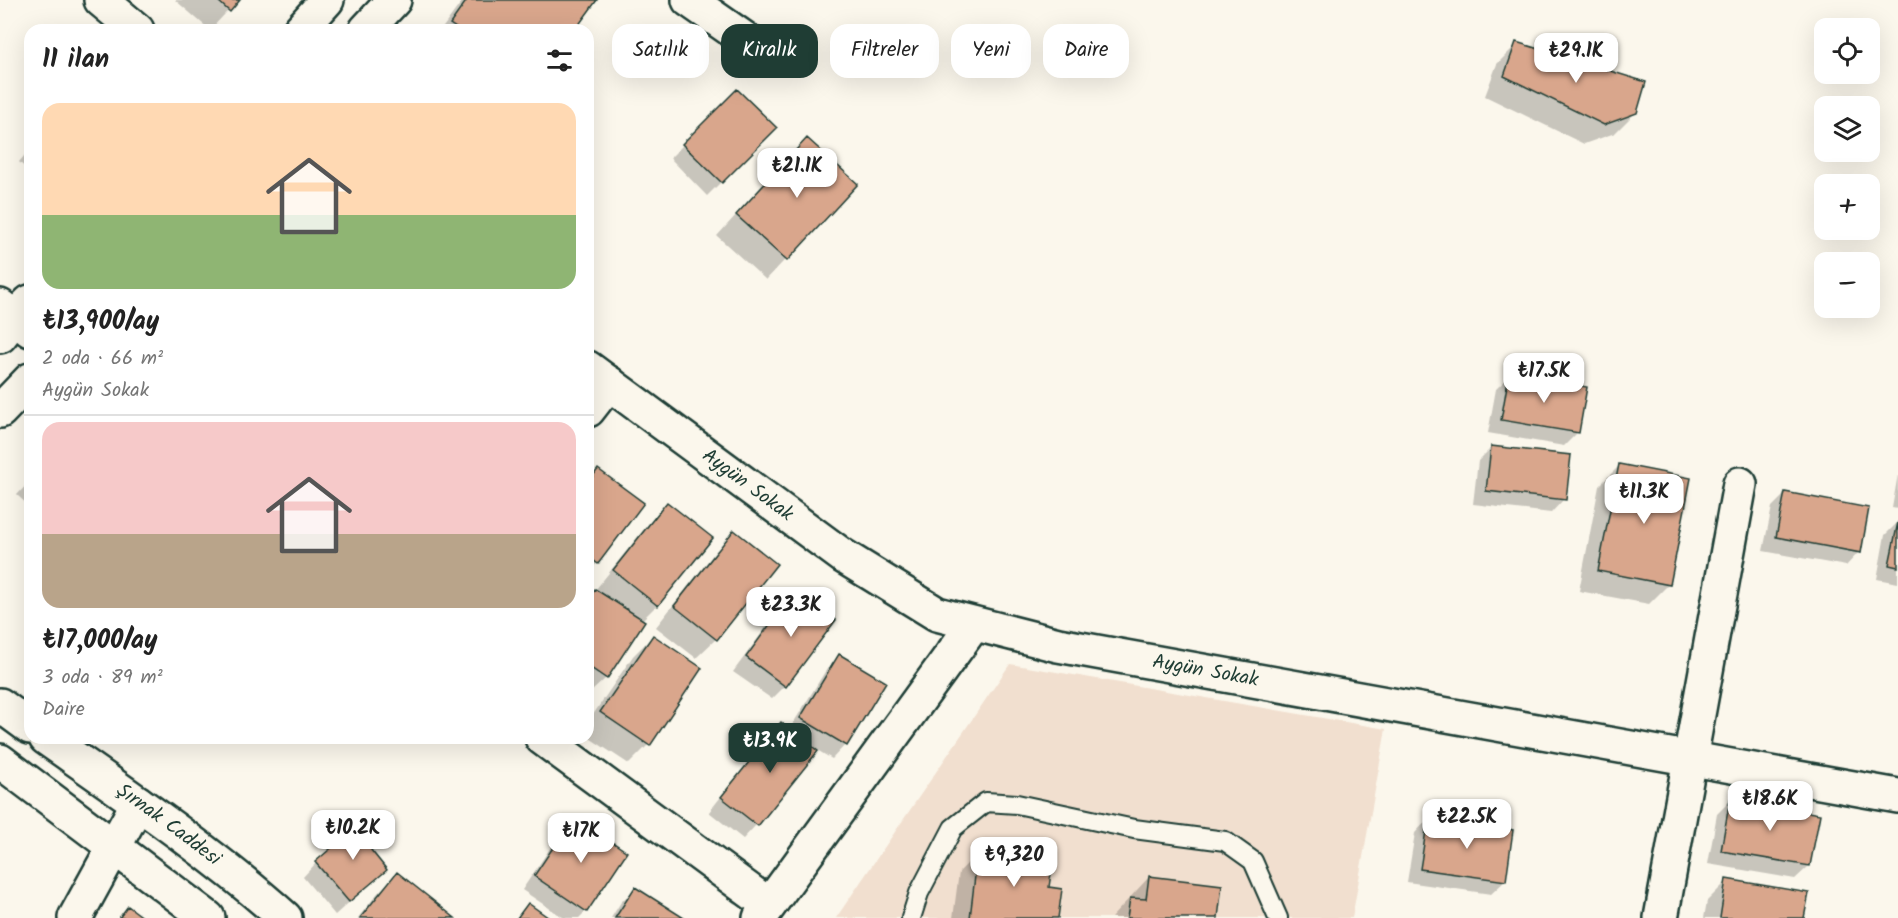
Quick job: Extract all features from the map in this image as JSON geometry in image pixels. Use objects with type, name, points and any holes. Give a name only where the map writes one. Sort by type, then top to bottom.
[{"type":"street","points":[[101,0],[130,24]]},
{"type":"street","points":[[305,24],[327,0]]},
{"type":"street","points":[[372,24],[394,0]]},
{"type":"street","points":[[689,0],[723,24]]},
{"type":"street","name":"Aygün Sokak","points":[[598,375],[843,556],[937,614],[1058,645],[1898,796]]},
{"type":"street","points":[[0,411],[24,386]]},
{"type":"street","points":[[1661,918],[1740,484]]},
{"type":"street","points":[[550,744],[764,912],[974,624]]},
{"type":"street","points":[[0,705],[24,722]]},
{"type":"street","name":"Şırnak Caddesi","points":[[54,744],[138,803],[258,894],[285,918]]},
{"type":"street","points":[[0,761],[208,918]]},
{"type":"street","points":[[75,918],[138,803]]},
{"type":"lane","points":[[911,918],[919,893],[953,828],[986,802],[1017,804],[1134,829],[1225,841],[1253,861],[1278,918]]},
{"type":"shaded area","points":[[1010,664],[1386,729],[1352,918],[836,918]]},
{"type":"building","points":[[217,0],[240,0],[230,12]]},
{"type":"building","points":[[467,0],[597,0],[579,24],[450,24]]},
{"type":"building","points":[[1516,42],[1646,82],[1637,113],[1604,125],[1504,76]]},
{"type":"building","points":[[737,89],[777,128],[722,183],[682,144]]},
{"type":"building","points":[[807,138],[858,184],[787,261],[736,215]]},
{"type":"building","points":[[1509,374],[1587,387],[1579,433],[1501,420]]},
{"type":"building","points":[[1491,446],[1571,455],[1566,500],[1486,491]]},
{"type":"building","points":[[1619,464],[1691,478],[1670,585],[1598,571]]},
{"type":"building","points":[[598,469],[644,503],[598,564],[594,561],[594,475]]},
{"type":"building","points":[[1785,492],[1869,508],[1861,553],[1776,537]]},
{"type":"building","points":[[667,502],[713,538],[658,606],[613,570]]},
{"type":"building","points":[[1898,522],[1898,567],[1889,565]]},
{"type":"building","points":[[734,530],[777,564],[717,640],[674,606]]},
{"type":"building","points":[[595,589],[645,621],[607,679],[594,670]]},
{"type":"building","points":[[795,590],[836,620],[786,687],[746,657]]},
{"type":"building","points":[[653,635],[702,668],[650,746],[600,712]]},
{"type":"building","points":[[839,654],[886,682],[847,746],[800,718]]},
{"type":"building","points":[[781,722],[818,751],[758,826],[721,797]]},
{"type":"building","points":[[1730,799],[1820,814],[1810,866],[1721,851]]},
{"type":"building","points":[[574,816],[627,852],[587,912],[534,876]]},
{"type":"building","points":[[1428,818],[1513,830],[1506,881],[1420,869]]},
{"type":"building","points":[[365,819],[383,840],[371,850],[387,870],[349,902],[315,862]]},
{"type":"building","points":[[978,851],[1053,860],[1049,887],[1062,889],[1058,918],[970,918]]},
{"type":"building","points":[[397,872],[455,918],[360,918]]},
{"type":"building","points":[[1149,876],[1222,885],[1218,918],[1127,918],[1130,898],[1146,899]]},
{"type":"building","points":[[1726,879],[1809,893],[1804,918],[1720,918]]},
{"type":"building","points":[[635,887],[684,918],[615,918]]},
{"type":"building","points":[[528,903],[549,918],[517,918]]},
{"type":"building","points":[[128,906],[144,918],[119,918]]}]
